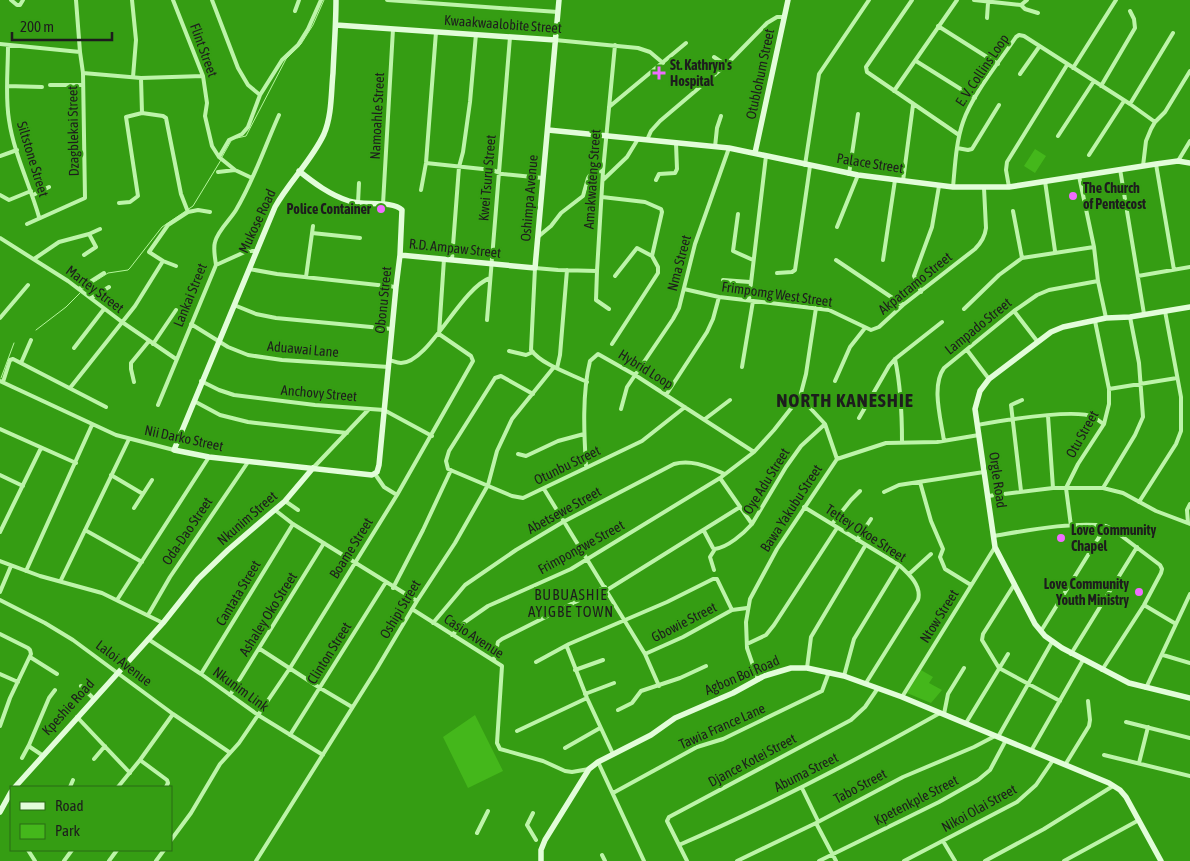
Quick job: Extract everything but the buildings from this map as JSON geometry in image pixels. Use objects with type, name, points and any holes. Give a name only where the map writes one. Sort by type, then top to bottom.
[{"type":"street","points":[[11,0],[17,5],[20,5],[23,0]]},
{"type":"street","name":"Dzagblekai Street","points":[[26,224],[85,198],[84,73],[80,52],[76,0]]},
{"type":"street","points":[[132,0],[136,40],[133,77]]},
{"type":"street","name":"Flint Street","points":[[173,0],[203,76],[207,103],[205,116],[212,146],[219,157],[235,170],[252,178]]},
{"type":"street","points":[[212,0],[238,68],[248,86],[260,95]]},
{"type":"street","points":[[295,11],[299,0]]},
{"type":"street","points":[[219,157],[229,140],[242,134],[248,127],[260,95],[282,60],[298,45],[308,29],[321,0]]},
{"type":"street","name":"Mukose Road","points":[[174,450],[275,207],[323,136],[328,120],[336,25],[336,0]]},
{"type":"street","points":[[388,0],[558,12]]},
{"type":"street","points":[[458,0],[458,6]]},
{"type":"street","name":"Oshimpa Avenue","points":[[532,352],[535,268],[559,0]]},
{"type":"street","name":"Otublohum Street","points":[[755,153],[788,0]]},
{"type":"street","points":[[776,273],[792,272],[795,270],[819,74],[869,0]]},
{"type":"street","points":[[912,0],[866,67],[866,70],[868,74],[959,135]]},
{"type":"street","points":[[894,91],[957,0]]},
{"type":"street","points":[[974,0],[1020,5],[1025,9],[1038,13]]},
{"type":"street","points":[[1020,5],[1027,0]]},
{"type":"street","points":[[1073,68],[1116,0]]},
{"type":"street","points":[[987,18],[988,3]]},
{"type":"street","points":[[1101,86],[1135,28],[1130,11]]},
{"type":"street","points":[[647,140],[660,121],[726,65],[767,23],[777,17],[784,17]]},
{"type":"street","name":"Kwaakwaalobite Street","points":[[336,25],[615,44],[644,49],[664,63]]},
{"type":"street","points":[[938,26],[998,64]]},
{"type":"street","name":"Namoahle Street","points":[[383,204],[393,29]]},
{"type":"street","points":[[421,190],[426,163],[436,32]]},
{"type":"street","points":[[1130,104],[1173,33]]},
{"type":"street","points":[[452,259],[459,167],[470,102],[476,34]]},
{"type":"street","name":"E. V. Collins Loop","points":[[953,187],[959,135],[966,115],[975,98],[1019,35],[1124,100],[1155,122]]},
{"type":"street","name":"Kwei Tsuru Street","points":[[487,320],[510,37]]},
{"type":"street","points":[[0,44],[80,52]]},
{"type":"street","name":"Amakwateng Street","points":[[609,309],[596,300],[603,170],[615,44]]},
{"type":"street","points":[[609,107],[686,44]]},
{"type":"street","name":"Siltstone Street","points":[[8,46],[7,86],[9,121],[39,217]]},
{"type":"street","points":[[1020,74],[1039,47]]},
{"type":"street","points":[[714,57],[726,65]]},
{"type":"street","points":[[916,61],[975,98]]},
{"type":"street","points":[[1008,187],[1007,162],[1067,64]]},
{"type":"street","points":[[1143,166],[1146,140],[1155,122],[1165,112],[1190,72]]},
{"type":"street","points":[[84,73],[141,78],[203,76]]},
{"type":"street","points":[[141,78],[142,113]]},
{"type":"street","points":[[1058,136],[1094,81]]},
{"type":"street","points":[[50,85],[83,85]]},
{"type":"street","points":[[7,86],[42,87]]},
{"type":"street","points":[[1089,155],[1124,100]]},
{"type":"street","points":[[903,181],[913,105]]},
{"type":"street","points":[[957,148],[972,149],[998,105]]},
{"type":"street","points":[[119,203],[130,202],[138,196],[126,118],[142,113],[160,114],[166,118],[181,194],[187,210]]},
{"type":"street","points":[[849,174],[858,114]]},
{"type":"street","name":"Lankai Street","points":[[158,405],[216,265],[214,253],[217,235],[236,209],[252,178],[279,115]]},
{"type":"street","points":[[715,147],[717,128],[721,116]]},
{"type":"street","name":"Palace Street","points":[[548,130],[728,148],[849,174],[953,187],[1008,187],[1178,161],[1190,163]]},
{"type":"street","points":[[603,180],[627,157],[638,139]]},
{"type":"street","points":[[1178,161],[1190,141]]},
{"type":"street","points":[[656,180],[659,174],[675,173],[676,144]]},
{"type":"street","name":"Nma Street","points":[[621,408],[624,392],[679,308],[694,244],[728,148]]},
{"type":"street","points":[[0,156],[17,150]]},
{"type":"street","points":[[742,367],[751,301],[750,282],[766,156]]},
{"type":"street","points":[[426,163],[543,178]]},
{"type":"street","points":[[1156,164],[1174,270]]},
{"type":"street","points":[[1120,169],[1144,314]]},
{"type":"street","points":[[218,172],[235,170]]},
{"type":"street","points":[[539,236],[548,229],[562,212],[583,196],[590,175],[595,171],[603,170]]},
{"type":"street","name":"Obonu Street","points":[[299,171],[332,194],[358,203],[397,206],[402,210],[400,255],[389,367],[379,464],[375,474]]},
{"type":"street","points":[[837,228],[858,175]]},
{"type":"street","points":[[1079,176],[1106,318]]},
{"type":"street","points":[[883,260],[895,180]]},
{"type":"street","points":[[1044,182],[1055,251]]},
{"type":"street","points":[[358,203],[359,184]]},
{"type":"street","points":[[921,292],[914,276],[932,227],[939,186]]},
{"type":"street","points":[[0,195],[9,200],[49,187]]},
{"type":"street","name":"Akpatramo Street","points":[[865,328],[872,330],[879,327],[903,305],[975,250],[983,239],[986,228],[984,188]]},
{"type":"street","points":[[602,197],[645,202],[661,209],[661,218],[652,256]]},
{"type":"street","points":[[176,266],[163,261],[149,252],[168,224],[187,210],[210,212]]},
{"type":"street","points":[[1013,210],[1022,258]]},
{"type":"street","points":[[738,214],[733,251],[753,260]]},
{"type":"street","points":[[306,277],[313,226]]},
{"type":"street","points":[[34,259],[59,242],[100,229]]},
{"type":"street","points":[[312,233],[360,238]]},
{"type":"street","points":[[84,254],[96,247],[89,234]]},
{"type":"street","name":"Martey Street","points":[[0,238],[79,289],[151,343],[176,359]]},
{"type":"street","points":[[964,309],[993,280],[1022,258],[1055,251],[1094,247]]},
{"type":"street","points":[[612,344],[658,273],[658,267],[652,256],[637,248],[615,276]]},
{"type":"street","points":[[216,265],[247,251],[257,251]]},
{"type":"street","name":"R.D. Ampaw Street","points":[[400,255],[597,272]]},
{"type":"street","points":[[439,334],[444,258]]},
{"type":"street","points":[[836,260],[903,305]]},
{"type":"street","points":[[70,388],[143,295],[163,261]]},
{"type":"street","points":[[1138,276],[1190,267]]},
{"type":"street","points":[[249,269],[277,274],[396,287]]},
{"type":"street","name":"Oshipi Street","points":[[256,861],[455,543],[488,485],[497,451],[512,419],[556,367],[560,355],[567,270]]},
{"type":"street","points":[[79,289],[104,273]]},
{"type":"street","points":[[389,360],[402,363],[412,358],[439,334],[456,308],[472,291],[490,278]]},
{"type":"street","points":[[723,280],[750,282]]},
{"type":"street","name":"Lampado Street","points":[[944,441],[937,390],[938,378],[949,363],[1014,310],[1037,295],[1049,290],[1098,281]]},
{"type":"street","points":[[0,318],[28,285]]},
{"type":"street","points":[[91,298],[109,286]]},
{"type":"street","name":"Frimpomg West Street","points":[[684,289],[719,297],[829,310],[865,328]]},
{"type":"street","points":[[666,395],[707,332],[719,297]]},
{"type":"street","points":[[234,304],[256,314],[276,318],[392,329]]},
{"type":"street","name":"Orgle Road","points":[[1190,306],[1130,317],[1106,318],[1064,327],[1051,332],[989,379],[980,391],[975,409],[995,547],[1025,608],[1041,631],[1052,642],[1071,654],[1130,683],[1190,698]]},
{"type":"street","points":[[725,474],[754,452],[800,397],[806,374],[816,308]]},
{"type":"street","points":[[74,348],[104,309]]},
{"type":"street","points":[[134,382],[131,364],[151,343],[176,310]]},
{"type":"street","points":[[1014,310],[1037,341]]},
{"type":"street","points":[[1139,502],[1176,444],[1181,431],[1181,397],[1166,310]]},
{"type":"street","points":[[1103,488],[1136,435],[1143,417],[1139,363],[1130,317]]},
{"type":"street","name":"Otu Street","points":[[1066,488],[1078,464],[1104,424],[1109,404],[1110,389],[1095,321]]},
{"type":"street","points":[[859,418],[885,372],[895,359],[942,322]]},
{"type":"street","name":"Aduawai Lane","points":[[191,324],[234,350],[248,355],[282,360],[389,367]]},
{"type":"street","points":[[835,380],[850,347],[865,328]]},
{"type":"street","name":"Boame Street","points":[[172,839],[191,813],[229,752],[239,743],[290,668],[432,436],[473,358],[439,334]]},
{"type":"street","points":[[21,363],[31,340]]},
{"type":"street","points":[[509,350],[526,355],[532,352],[556,367],[587,382]]},
{"type":"street","points":[[967,350],[989,379]]},
{"type":"street","name":"Hybrid Loop","points":[[586,466],[584,434],[587,382],[590,361],[598,354],[635,375],[754,452]]},
{"type":"street","points":[[895,359],[900,380],[902,442]]},
{"type":"street","points":[[1,381],[11,360],[21,363],[106,407]]},
{"type":"street","points":[[393,588],[451,470],[448,469],[446,461],[449,451],[495,378],[500,376],[533,394]]},
{"type":"street","points":[[1110,389],[1177,378]]},
{"type":"street","name":"Nii Darko Street","points":[[1,381],[92,425],[129,439],[209,457],[367,475],[375,474]]},
{"type":"street","name":"Anchovy Street","points":[[202,381],[234,396],[384,410],[432,436]]},
{"type":"street","points":[[800,397],[825,424],[837,459]]},
{"type":"street","points":[[705,419],[730,400]]},
{"type":"street","points":[[1021,491],[1011,405],[1022,400]]},
{"type":"street","points":[[194,401],[220,414],[248,422],[347,433]]},
{"type":"street","name":"Otunbu Street","points":[[451,470],[518,498],[528,496],[648,437],[685,407]]},
{"type":"street","name":"Nkunim Street","points":[[142,645],[209,568],[285,501],[313,468],[369,409]]},
{"type":"street","points":[[977,425],[1014,419],[1076,414],[1093,416],[1104,424]]},
{"type":"street","points":[[1048,416],[1053,488]]},
{"type":"street","name":"Oye Adu Street","points":[[715,549],[726,545],[745,532],[752,524],[786,467],[801,446],[825,424]]},
{"type":"street","points":[[26,571],[92,425]]},
{"type":"street","points":[[0,430],[76,463]]},
{"type":"street","points":[[518,454],[526,456],[570,437],[584,434]]},
{"type":"street","name":"Bawa Yakubu Street","points":[[758,680],[748,653],[747,644],[747,608],[752,594],[777,549],[837,459],[882,444],[944,441],[979,435]]},
{"type":"street","points":[[61,580],[129,439]]},
{"type":"street","points":[[0,532],[41,448]]},
{"type":"street","points":[[118,600],[209,457]]},
{"type":"street","name":"Oda-Dao Street","points":[[148,615],[170,577],[248,462]]},
{"type":"street","name":"Abetsewe Street","points":[[433,623],[465,585],[516,550],[563,522],[679,463],[698,464],[725,474]]},
{"type":"street","points":[[884,492],[899,485],[984,472]]},
{"type":"street","points":[[375,474],[384,487],[397,495]]},
{"type":"street","name":"Frimpongwe Street","points":[[452,635],[488,606],[554,577],[725,474]]},
{"type":"street","points":[[0,475],[23,486]]},
{"type":"street","points":[[111,475],[142,494]]},
{"type":"street","points":[[720,478],[752,524]]},
{"type":"street","points":[[134,508],[152,480]]},
{"type":"street","points":[[920,482],[931,521],[943,549],[940,557],[945,569],[971,585]]},
{"type":"street","points":[[988,496],[1053,488],[1103,488],[1123,493],[1156,511],[1189,523],[1187,510],[1190,504]]},
{"type":"street","points":[[1066,488],[1071,526]]},
{"type":"street","name":"Gbowie Street","points":[[544,489],[645,654],[732,610],[747,608]]},
{"type":"street","points":[[832,524],[860,491]]},
{"type":"street","points":[[285,501],[298,510]]},
{"type":"street","points":[[494,660],[498,642],[502,639],[606,588],[704,531],[740,507]]},
{"type":"street","name":"Tettey Okoe Street","points":[[804,507],[865,546],[899,565],[909,574],[919,590],[918,600],[866,683]]},
{"type":"street","points":[[275,510],[324,544],[417,601]]},
{"type":"street","points":[[856,540],[871,519]]},
{"type":"street","name":"Cantata Street","points":[[202,674],[293,524]]},
{"type":"street","points":[[994,536],[1071,526],[1106,526],[1160,565],[1162,569],[1144,604],[1102,670]]},
{"type":"street","points":[[1041,631],[1106,526]]},
{"type":"street","points":[[747,644],[766,635],[774,626],[837,528]]},
{"type":"street","points":[[85,530],[142,562]]},
{"type":"street","points":[[704,531],[712,548],[715,549],[710,558],[714,570]]},
{"type":"street","name":"Ashaley Oko Street","points":[[230,695],[324,544]]},
{"type":"street","points":[[807,668],[811,637],[865,546]]},
{"type":"street","name":"Ntow Street","points":[[902,697],[995,547]]},
{"type":"street","points":[[1071,654],[1137,547]]},
{"type":"street","points":[[909,574],[931,554]]},
{"type":"street","points":[[0,561],[26,571],[96,590],[162,623]]},
{"type":"street","points":[[844,676],[854,639],[899,565]]},
{"type":"street","points":[[0,592],[11,566]]},
{"type":"street","points":[[536,662],[567,647],[569,644],[667,602],[713,578],[718,579],[732,610]]},
{"type":"street","name":"Clinton Street","points":[[290,735],[386,582]]},
{"type":"street","points":[[1014,585],[982,637],[982,640],[1000,668],[1060,701]]},
{"type":"street","points":[[1146,688],[1190,594]]},
{"type":"street","name":"Laloi Avenue","points":[[0,600],[65,635],[173,714],[229,752]]},
{"type":"street","points":[[1144,604],[1176,624]]},
{"type":"street","name":"Casio Avenue","points":[[412,610],[500,664],[502,671],[498,742],[500,749],[543,761],[565,771],[572,772],[589,768]]},
{"type":"street","points":[[0,634],[28,648],[31,652],[0,726]]},
{"type":"street","name":"Nkunim Link","points":[[148,639],[202,674],[258,715],[323,755]]},
{"type":"street","name":"Kpetenkple Street","points":[[819,861],[939,802],[978,780],[990,770],[1000,738],[1052,642]]},
{"type":"street","name":"Kpeshie Road","points":[[15,786],[142,645]]},
{"type":"street","points":[[567,647],[586,696],[613,754]]},
{"type":"street","points":[[260,649],[352,707]]},
{"type":"street","points":[[645,654],[659,686]]},
{"type":"street","points":[[966,723],[1008,654]]},
{"type":"street","points":[[1163,655],[1190,664]]},
{"type":"street","points":[[30,657],[57,674]]},
{"type":"street","points":[[575,670],[603,660]]},
{"type":"street","points":[[1032,751],[1083,660]]},
{"type":"street","points":[[618,710],[632,703],[641,692],[706,666]]},
{"type":"street","name":"Agbon Boi Road","points":[[589,768],[656,732],[675,718],[784,670],[807,668],[829,672],[866,683],[966,723],[1113,786],[1126,797],[1161,861]]},
{"type":"street","points":[[942,713],[948,694],[964,668]]},
{"type":"street","name":"Tawia France Lane","points":[[613,792],[697,747],[723,739],[822,691],[829,672]]},
{"type":"street","points":[[0,674],[18,682]]},
{"type":"street","points":[[517,731],[614,683]]},
{"type":"street","points":[[81,686],[93,698]]},
{"type":"street","name":"Djance Kotei Street","points":[[687,861],[667,821],[670,815],[852,720],[865,707],[878,688]]},
{"type":"street","points":[[22,758],[30,745],[49,698],[55,690]]},
{"type":"street","points":[[1065,765],[1088,726],[1090,720],[1088,701]]},
{"type":"street","name":"Abuma Street","points":[[679,845],[733,822],[802,788],[942,713]]},
{"type":"street","points":[[119,786],[173,714]]},
{"type":"street","points":[[77,717],[130,772]]},
{"type":"street","points":[[1126,722],[1190,738]]},
{"type":"street","points":[[1139,763],[1148,727]]},
{"type":"street","points":[[565,748],[600,728]]},
{"type":"street","name":"Tabo Street","points":[[737,861],[817,822],[903,776],[1000,738]]},
{"type":"street","points":[[30,745],[30,748],[42,755]]},
{"type":"street","points":[[94,759],[105,746]]},
{"type":"street","points":[[1104,754],[1190,776]]},
{"type":"street","points":[[140,760],[167,780],[166,786]]},
{"type":"street","name":"Nikoi Olai Street","points":[[904,861],[1017,802],[1027,795],[1041,779],[1053,760]]},
{"type":"street","points":[[598,762],[644,861]]},
{"type":"street","points":[[542,861],[541,850],[545,840],[589,768]]},
{"type":"street","points":[[70,786],[73,780]]},
{"type":"street","points":[[985,861],[1044,829],[1113,786]]},
{"type":"street","points":[[802,788],[836,861]]},
{"type":"street","points":[[0,812],[10,794]]},
{"type":"street","points":[[477,833],[488,811]]},
{"type":"street","points":[[533,813],[527,825],[536,840]]},
{"type":"street","points":[[1064,861],[1139,820]]},
{"type":"street","points":[[943,841],[955,861]]},
{"type":"street","points":[[602,855],[605,861]]},
{"type":"green space","points":[[1035,149],[1046,156],[1035,173],[1024,166]]},
{"type":"green space","points":[[921,670],[933,677],[929,683],[942,690],[931,703],[907,693]]},
{"type":"green space","points":[[475,715],[503,771],[468,788],[443,737]]},
{"type":"waterway","points":[[237,138],[246,136],[286,59],[301,44],[313,25],[324,0]]},
{"type":"waterway","points":[[222,157],[231,141]]},
{"type":"waterway","points":[[83,289],[108,273],[128,270],[162,227],[193,206],[221,160]]},
{"type":"waterway","points":[[36,330],[66,307],[80,293]]},
{"type":"waterway","points":[[1,378],[14,343]]},
{"type":"place","name":"St. Kathryn's Hospital","points":[[659,73]]},
{"type":"place","name":"The Church of Pentecost","points":[[1073,196]]},
{"type":"place","name":"Police Container","points":[[381,209]]},
{"type":"place","name":"Love Community Chapel","points":[[1061,538]]},
{"type":"place","name":"Love Community Youth Ministry","points":[[1139,592]]},
{"type":"district","name":"NORTH KANESHIE","points":[[845,400]]},
{"type":"district","name":"BUBUASHIE AYIGBE TOWN","points":[[571,602]]}]
